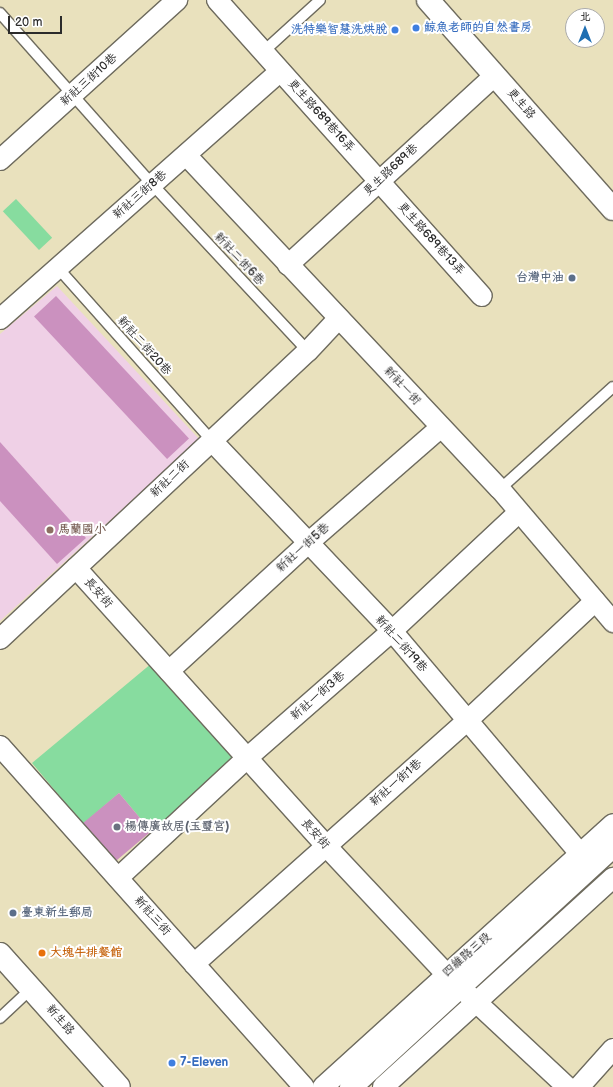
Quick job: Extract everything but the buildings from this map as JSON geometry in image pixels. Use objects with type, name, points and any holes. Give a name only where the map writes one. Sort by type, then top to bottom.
[{"type":"street","name":"新社三街10巷","points":[[0,160],[177,0]]},
{"type":"street","name":"更生路689巷16弄","points":[[217,0],[379,181]]},
{"type":"street","name":"更生路","points":[[428,0],[613,209]]},
{"type":"street","name":"新社三街8巷","points":[[0,319],[280,71]]},
{"type":"street","name":"更生路689巷","points":[[288,265],[495,75]]},
{"type":"street","name":"新社一街","points":[[186,155],[440,428],[500,489],[518,513],[613,622]]},
{"type":"street","name":"更生路689巷13弄","points":[[379,181],[482,296]]},
{"type":"street","name":"新社二街","points":[[0,639],[308,351],[339,318]]},
{"type":"street","name":"新社一街5巷","points":[[169,671],[307,544],[440,428]]},
{"type":"street","name":"新社二街19巷","points":[[212,441],[307,544],[392,631],[581,855]]},
{"type":"street","name":"新社一街3巷","points":[[118,878],[247,758],[392,631],[518,513]]},
{"type":"street","name":"長安街","points":[[76,568],[326,846],[453,981],[567,1087]]},
{"type":"street","name":"新社一街1巷","points":[[194,964],[468,720],[595,601]]},
{"type":"street","name":"新社三街","points":[[1,749],[304,1087]]},
{"type":"street","name":"四維路三段","points":[[351,1087],[453,981],[613,824]]},
{"type":"street","name":"四維路三段","points":[[323,1087],[453,981],[613,846]]},
{"type":"street","points":[[383,1087],[613,878]]},
{"type":"street","name":"新生路","points":[[0,954],[119,1087]]},
{"type":"street","points":[[579,1087],[613,1049]]},
{"type":"lane","points":[[263,52],[320,0]]},
{"type":"lane","name":"新社二街6巷","points":[[0,13],[152,184],[308,351]]},
{"type":"lane","name":"新社二街20巷","points":[[58,268],[212,441]]},
{"type":"lane","points":[[500,489],[613,387]]},
{"type":"lane","points":[[0,1018],[32,988]]},
{"type":"shaded area","name":"馬蘭國小","points":[[57,286],[199,439],[0,621],[0,334]]},
{"type":"green space","points":[[16,199],[52,238],[39,250],[3,211]]},
{"type":"green space","points":[[152,663],[235,761],[151,831],[119,793],[83,824],[32,763]]},
{"type":"place","name":"鯨魚老師的自然書房","points":[[416,28]]},
{"type":"place","name":"洗特樂智慧洗烘脫","points":[[395,30]]},
{"type":"place","name":"台灣中油","points":[[572,278]]},
{"type":"place","name":"馬蘭國小","points":[[50,530]]},
{"type":"place","name":"楊傳廣故居(玉璽宮)","points":[[117,827]]},
{"type":"place","name":"臺東新生郵局","points":[[13,913]]},
{"type":"place","name":"大塊牛排餐館","points":[[42,953]]},
{"type":"place","name":"7-Eleven","points":[[172,1063]]}]
